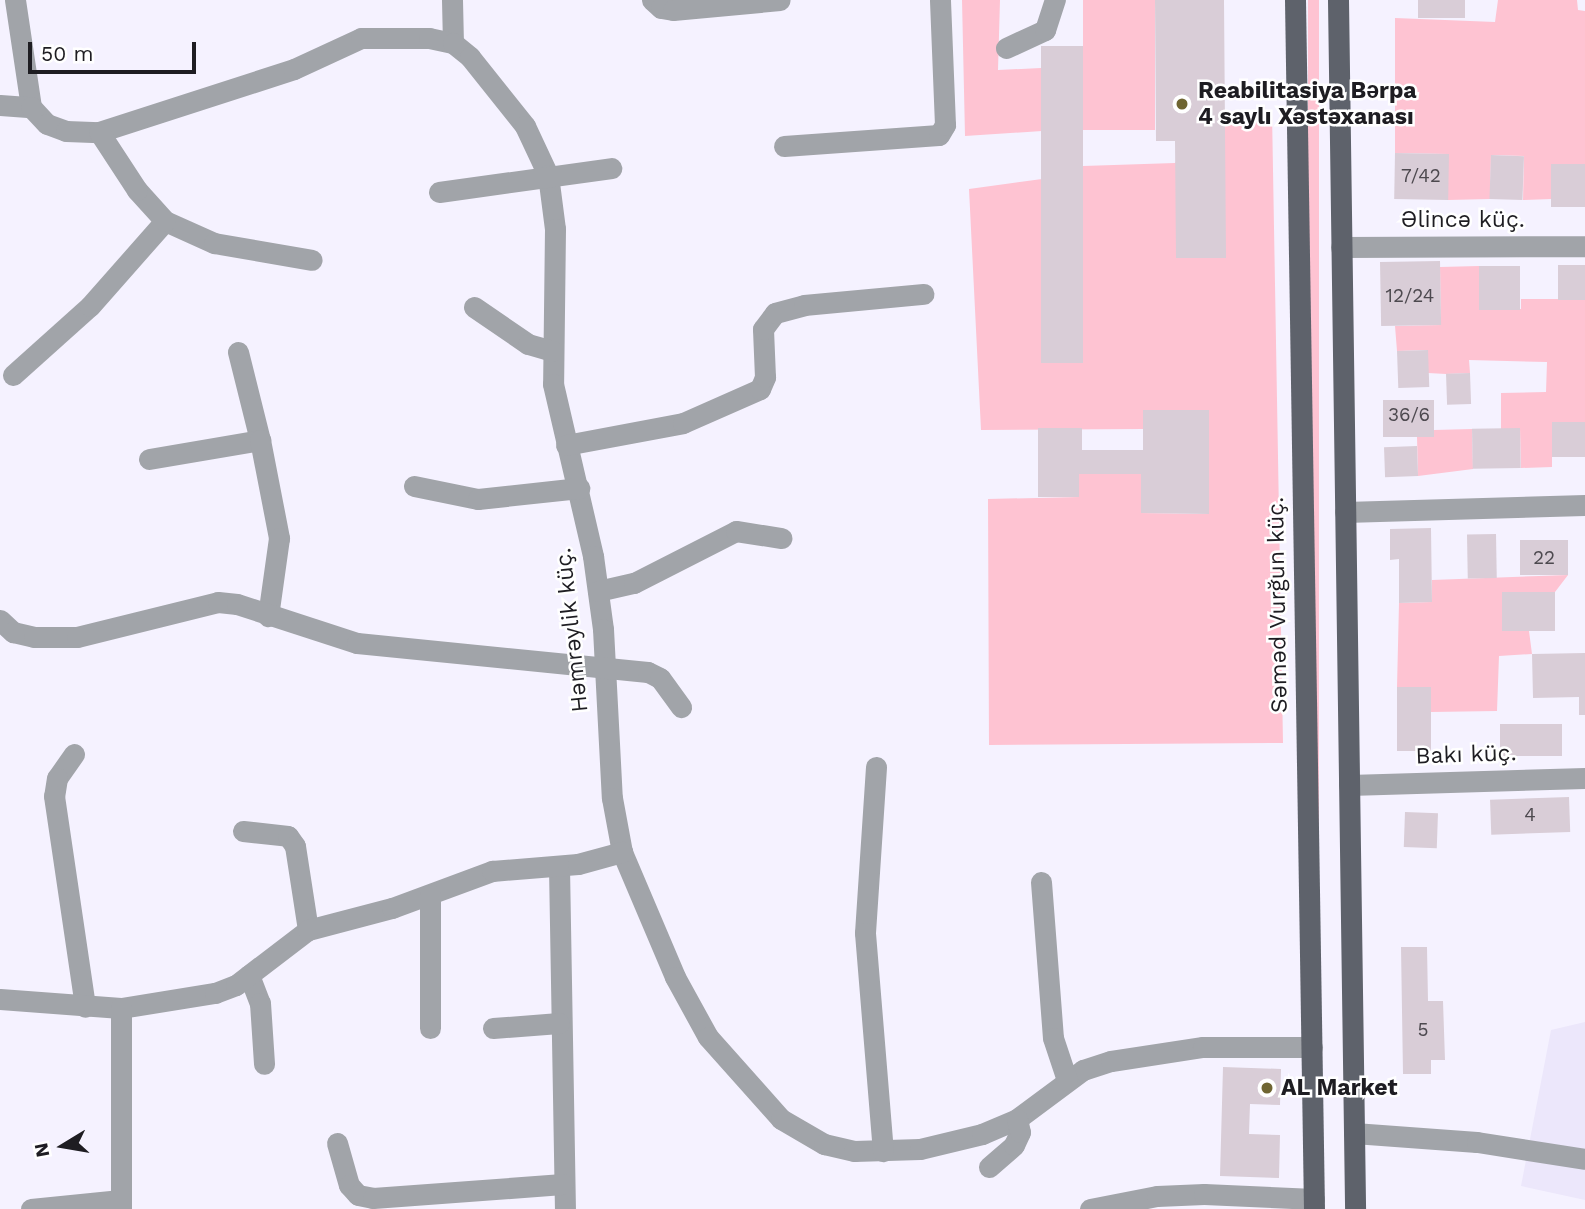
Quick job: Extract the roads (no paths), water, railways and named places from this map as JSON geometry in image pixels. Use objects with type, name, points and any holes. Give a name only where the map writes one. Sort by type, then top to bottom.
[{"type":"main road","name":"Səməd Vurğun küç.","points":[[1295,0],[1314,1204]]},
{"type":"main road","points":[[1338,0],[1355,1209]]},
{"type":"street","points":[[15,0],[31,107],[47,124],[66,131],[99,132],[294,69],[361,38],[429,38],[453,43],[452,0]]},
{"type":"street","points":[[652,0],[673,10],[780,0]]},
{"type":"street","points":[[784,146],[939,135],[945,125],[940,0]]},
{"type":"street","points":[[1006,48],[1045,30],[1055,0]]},
{"type":"street","name":"Həmrəylik küç.","points":[[453,43],[470,57],[525,126],[548,175],[555,229],[552,351],[566,445],[579,488],[598,591],[606,668],[612,798],[622,852],[675,977],[708,1037],[748,1088],[780,1119],[824,1144],[883,1152],[946,1143],[1017,1119],[1067,1080],[1093,1067],[1148,1054],[1203,1048],[1311,1047]]},
{"type":"street","points":[[0,105],[31,107]]},
{"type":"street","points":[[99,132],[137,190],[165,220],[214,243],[312,260]]},
{"type":"street","points":[[439,191],[611,168]]},
{"type":"street","points":[[13,375],[90,306],[165,220]]},
{"type":"street","name":"Əlincə küç.","points":[[1341,247],[1585,246]]},
{"type":"street","points":[[566,445],[683,423],[760,389],[765,377],[764,329],[775,313],[804,305],[923,294]]},
{"type":"street","points":[[474,307],[528,344],[552,351]]},
{"type":"street","points":[[238,352],[260,440],[279,538],[268,616]]},
{"type":"street","points":[[149,459],[260,440]]},
{"type":"street","points":[[414,486],[478,499],[579,488]]},
{"type":"street","points":[[1345,512],[1585,505]]},
{"type":"street","points":[[598,591],[634,583],[736,531],[781,538]]},
{"type":"street","points":[[0,620],[13,632],[34,637],[77,637],[218,602],[357,643],[648,672],[660,678],[681,706]]},
{"type":"street","points":[[74,754],[57,778],[54,796],[85,1007]]},
{"type":"street","points":[[876,767],[865,933],[883,1152]]},
{"type":"street","name":"Bakı küç.","points":[[1349,785],[1585,778]]},
{"type":"street","points":[[243,831],[288,836],[295,846],[308,930]]},
{"type":"street","points":[[0,999],[121,1008],[215,993],[249,975],[308,930],[430,895],[492,871],[529,865],[559,867],[622,852]]},
{"type":"street","points":[[559,867],[559,1023],[562,1184],[565,1209]]},
{"type":"street","points":[[1041,882],[1053,1038],[1067,1080]]},
{"type":"street","points":[[430,895],[430,1028]]},
{"type":"street","points":[[249,975],[260,1003],[264,1064]]},
{"type":"street","points":[[31,1209],[121,1205],[121,1008]]},
{"type":"street","points":[[493,1028],[559,1023]]},
{"type":"street","points":[[989,1167],[1014,1145],[1020,1132],[1017,1119]]},
{"type":"street","points":[[1354,1133],[1477,1142],[1585,1159]]},
{"type":"street","points":[[337,1143],[349,1185],[358,1195],[373,1198],[562,1184]]},
{"type":"street","points":[[1090,1209],[1157,1196],[1314,1204]]},
{"type":"place","name":"Reabilitasiya Bәrpa 4 saylı Xəstəxanası","points":[[1182,104]]},
{"type":"place","name":"AL Market","points":[[1267,1088]]}]
